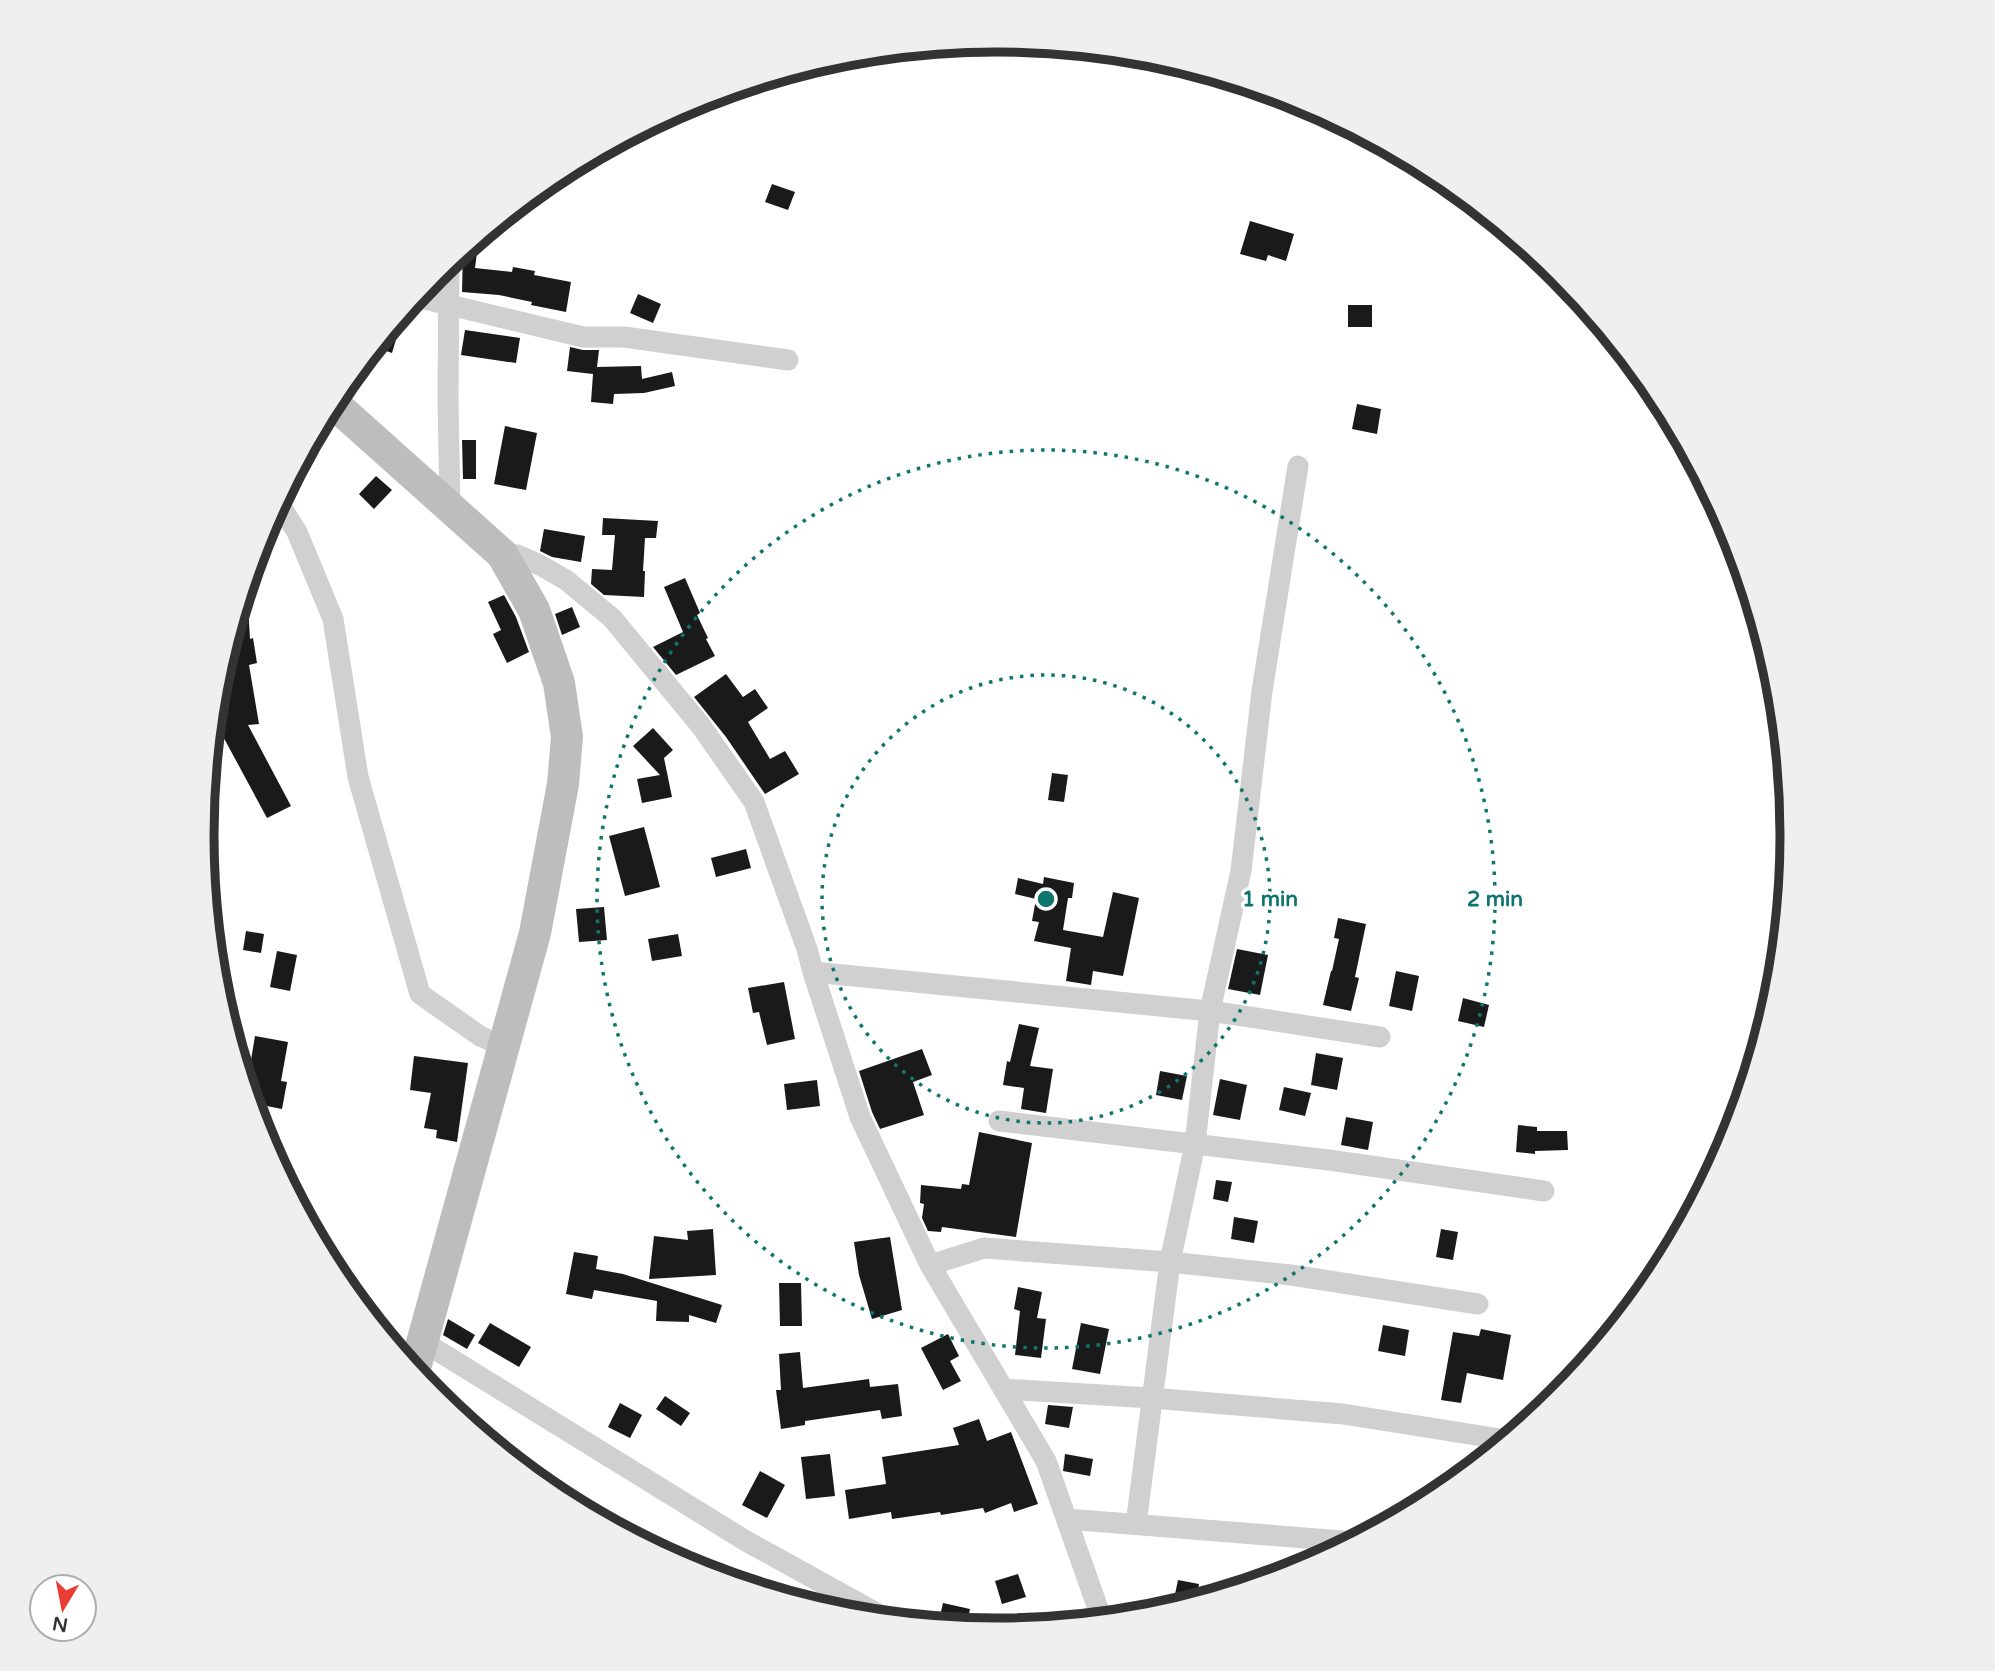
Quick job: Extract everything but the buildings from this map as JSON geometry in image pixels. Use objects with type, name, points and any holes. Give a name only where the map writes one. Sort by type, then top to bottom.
[{"type":"street","points":[[449,277],[447,399],[450,508]]},
{"type":"street","points":[[427,300],[583,337],[624,337],[788,360]]},
{"type":"street","points":[[340,409],[502,554],[534,610],[559,683],[567,737],[563,784],[535,933],[416,1360]]},
{"type":"street","points":[[1136,1524],[1170,1262],[1195,1144],[1210,1011],[1241,871],[1262,691],[1298,466]]},
{"type":"street","points":[[284,513],[297,533],[333,619],[358,777],[420,994],[480,1036],[504,1047]]},
{"type":"street","points":[[502,554],[517,555],[558,575],[612,618],[701,726],[754,802],[807,949],[860,1117],[929,1265],[1046,1461],[1099,1612]]},
{"type":"street","points":[[813,972],[1210,1011],[1380,1037]]},
{"type":"street","points":[[999,1121],[1329,1160],[1544,1191]]},
{"type":"street","points":[[929,1265],[984,1248],[1170,1262],[1291,1275],[1478,1304]]},
{"type":"street","points":[[419,1363],[865,1607]]},
{"type":"street","points":[[1003,1389],[1343,1413],[1497,1438]]},
{"type":"street","points":[[1066,1520],[1338,1541]]}]
